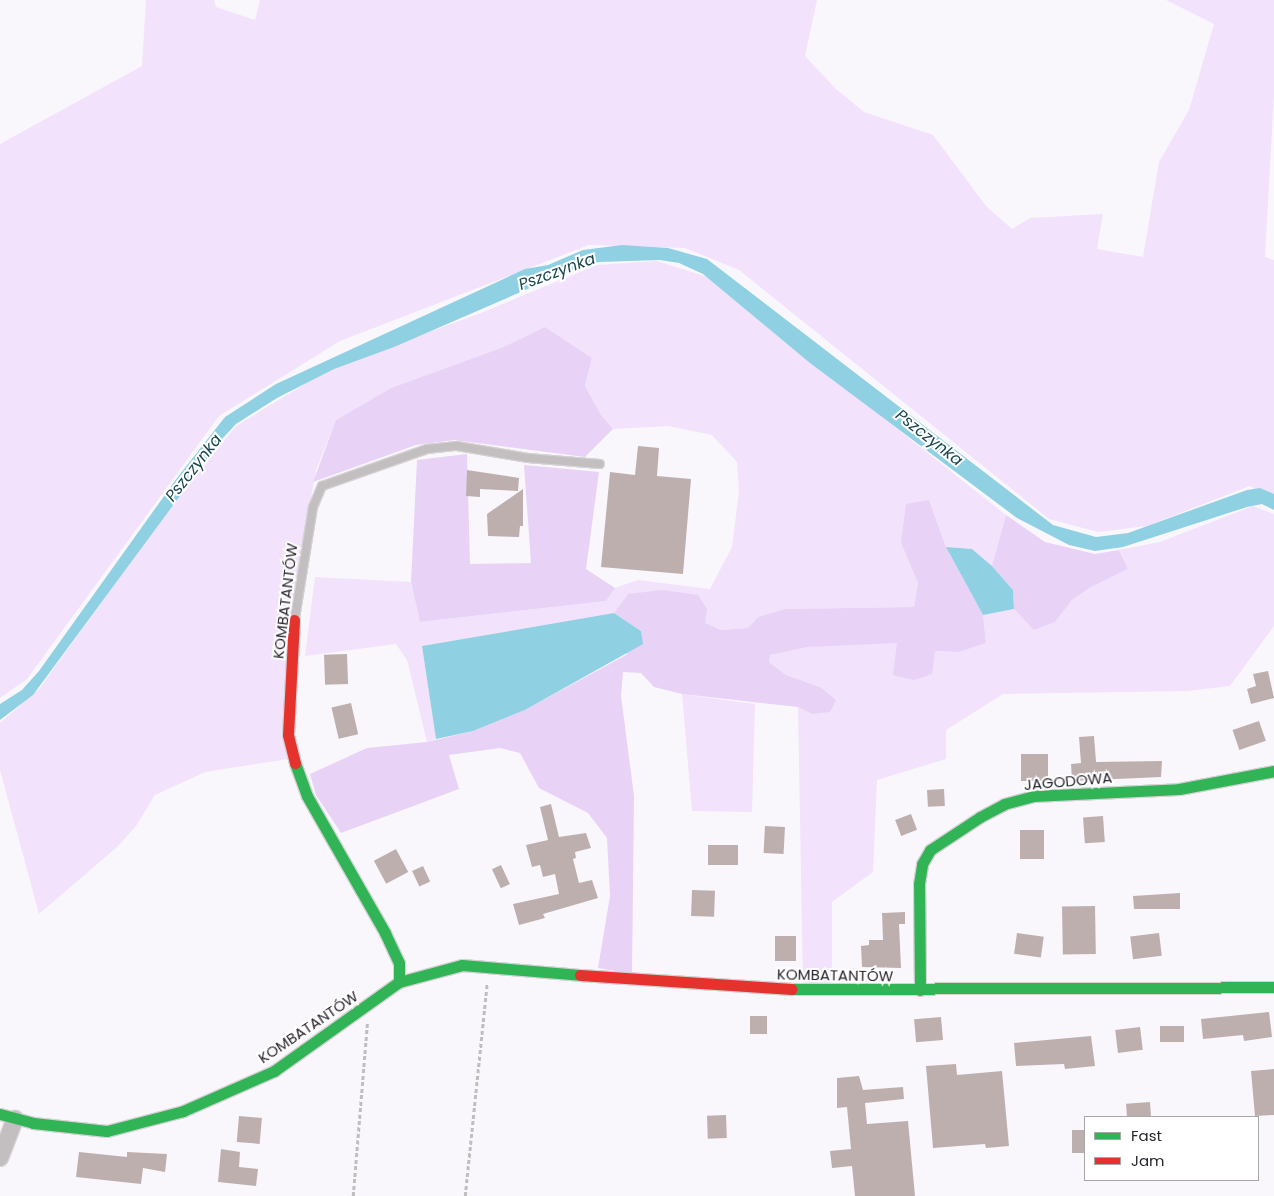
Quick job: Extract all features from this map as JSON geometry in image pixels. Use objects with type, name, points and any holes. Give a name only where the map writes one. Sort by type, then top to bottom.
[{"type":"street","name":"KOMBATANTÓW","points":[[294,620],[288,735],[297,771],[307,796],[385,933],[399,963],[399,982]]},
{"type":"street","name":"JAGODOWA","points":[[920,990],[918,884],[922,864],[930,850],[950,835],[1004,804],[1033,796],[1179,789],[1274,771]]},
{"type":"street","name":"KOMBATANTÓW","points":[[7,1116],[107,1131],[183,1111],[274,1071],[399,982],[462,965],[722,987],[920,990],[1012,987],[1274,987]]},
{"type":"street","points":[[0,1158],[7,1116]]},
{"type":"lane","name":"KOMBATANTÓW","points":[[294,620],[313,506],[322,486],[427,449],[457,446],[528,458],[600,464]]},
{"type":"path","points":[[465,1196],[486,967]]},
{"type":"path","points":[[353,1196],[368,1029],[361,1009]]},
{"type":"shaded area","points":[[146,0],[214,0],[216,7],[255,20],[260,0],[817,0],[805,56],[836,89],[864,112],[933,135],[986,206],[1012,229],[1030,218],[1103,214],[1097,249],[1143,257],[1159,162],[1189,110],[1214,24],[1166,0],[1274,0],[1274,94],[1265,257],[1274,260],[1274,501],[1250,486],[1147,526],[1098,532],[1049,519],[739,270],[685,248],[589,245],[340,341],[219,416],[27,679],[0,698],[0,144],[142,66]]},
{"type":"shaded area","points":[[657,261],[714,279],[814,363],[1006,515],[992,566],[972,549],[946,547],[929,500],[901,543],[918,583],[914,607],[785,609],[758,617],[748,628],[721,630],[628,594],[614,613],[422,646],[436,739],[427,742],[407,660],[396,644],[305,656],[315,577],[411,582],[420,622],[606,601],[615,588],[638,580],[710,589],[732,547],[739,491],[737,462],[712,435],[668,426],[613,429],[601,415],[585,386],[592,358],[545,327],[501,348],[391,388],[336,420],[316,470],[290,614],[288,759],[205,772],[155,795],[136,826],[117,847],[39,914],[0,770],[0,723],[39,689],[165,514],[236,426],[335,366],[481,313],[597,265]]},
{"type":"shaded area","points":[[545,327],[592,358],[585,386],[601,415],[613,429],[585,457],[454,440],[416,445],[313,482],[336,420],[391,388],[501,348]]},
{"type":"shaded area","points":[[467,454],[470,564],[531,563],[524,465],[599,472],[586,569],[615,588],[606,601],[420,622],[411,582],[417,460]]},
{"type":"shaded area","points":[[929,500],[946,547],[983,615],[986,643],[959,652],[935,651],[932,674],[914,680],[893,675],[897,643],[808,647],[770,655],[769,662],[786,675],[820,687],[836,700],[830,712],[812,714],[798,707],[682,694],[654,687],[641,673],[623,672],[621,696],[634,796],[632,974],[598,968],[610,896],[607,838],[588,813],[539,788],[520,753],[500,748],[449,755],[459,789],[341,833],[316,795],[310,774],[367,748],[427,742],[473,731],[525,710],[626,655],[641,631],[614,613],[628,594],[662,590],[698,595],[707,609],[705,623],[721,630],[748,628],[758,617],[785,609],[914,607],[918,583],[901,543],[906,504]]},
{"type":"shaded area","points":[[1253,506],[1274,514],[1274,626],[1230,686],[1187,691],[1003,694],[946,730],[946,759],[877,780],[873,872],[832,902],[832,983],[803,985],[798,707],[812,714],[820,687],[786,675],[769,662],[770,655],[808,647],[901,639],[932,661],[935,651],[959,652],[986,643],[983,615],[1014,609],[1034,629],[1055,622],[1072,600],[1091,587],[1128,569],[1119,550],[1160,542]]},
{"type":"shaded area","points":[[1006,515],[1045,542],[1095,554],[1119,550],[1128,569],[1091,587],[1072,600],[1055,622],[1034,630],[1014,609],[1013,590],[992,566]]},
{"type":"shaded area","points":[[682,694],[755,704],[752,812],[692,811]]},
{"type":"water","name":"Pszczynka","points":[[622,245],[668,248],[707,259],[1053,525],[1096,537],[1128,533],[1247,490],[1260,488],[1274,494],[1274,510],[1262,504],[1247,507],[1123,547],[1095,551],[1069,545],[1017,518],[810,363],[703,274],[679,263],[660,260],[599,262],[583,265],[394,347],[334,369],[277,398],[236,424],[222,439],[33,695],[0,720],[0,704],[22,690],[39,671],[177,478],[225,417],[276,384],[525,269],[548,265],[583,250]]},
{"type":"water","points":[[946,547],[972,549],[992,566],[1013,590],[1014,609],[983,615]]},
{"type":"water","points":[[614,613],[641,631],[643,644],[525,710],[473,731],[436,739],[422,646]]},
{"type":"building","points":[[638,446],[659,448],[657,476],[691,479],[683,574],[601,567],[610,472],[635,475]]},
{"type":"building","points":[[467,470],[519,478],[518,491],[480,489],[480,497],[466,496]]},
{"type":"building","points":[[523,489],[523,526],[520,526],[519,537],[488,536],[487,514]]},
{"type":"building","points":[[347,654],[348,684],[325,685],[324,655]]},
{"type":"building","points":[[1268,671],[1274,698],[1251,704],[1247,689],[1256,686],[1253,674]]},
{"type":"building","points":[[351,703],[358,734],[339,739],[332,707]]},
{"type":"building","points":[[1259,721],[1266,741],[1239,750],[1233,730]]},
{"type":"building","points":[[1094,736],[1096,762],[1162,761],[1161,777],[1072,781],[1071,764],[1081,763],[1079,737]]},
{"type":"building","points":[[1021,754],[1048,754],[1048,781],[1021,781]]},
{"type":"building","points":[[944,789],[945,806],[928,807],[927,790]]},
{"type":"building","points":[[551,804],[559,837],[586,833],[591,848],[575,852],[576,858],[573,859],[579,883],[592,880],[598,898],[543,914],[545,918],[519,925],[513,904],[559,894],[555,874],[543,877],[540,865],[532,867],[526,845],[548,840],[540,807]]},
{"type":"building","points":[[911,814],[917,830],[901,836],[895,820]]},
{"type":"building","points":[[1103,816],[1105,842],[1085,843],[1083,817]]},
{"type":"building","points":[[765,826],[785,827],[784,854],[764,853]]},
{"type":"building","points":[[1020,830],[1044,830],[1044,859],[1020,859]]},
{"type":"building","points":[[708,845],[738,845],[738,865],[708,865]]},
{"type":"building","points":[[396,849],[408,872],[386,884],[374,861]]},
{"type":"building","points":[[501,865],[510,884],[501,888],[492,869]]},
{"type":"building","points":[[423,866],[430,881],[419,886],[412,871]]},
{"type":"building","points":[[692,890],[715,891],[714,917],[691,916]]},
{"type":"building","points":[[1180,893],[1180,909],[1134,909],[1133,896]]},
{"type":"building","points":[[1095,906],[1096,954],[1063,955],[1062,907]]},
{"type":"building","points":[[905,912],[905,924],[899,924],[901,968],[862,967],[861,946],[869,945],[869,940],[883,940],[882,913]]},
{"type":"building","points":[[1017,933],[1044,937],[1041,958],[1014,954]]},
{"type":"building","points":[[1159,933],[1162,956],[1133,959],[1130,937]]},
{"type":"building","points":[[775,936],[796,936],[796,961],[775,961]]},
{"type":"building","points":[[1269,1012],[1272,1037],[1244,1041],[1243,1035],[1203,1039],[1201,1019]]},
{"type":"building","points":[[750,1016],[767,1016],[767,1034],[750,1034]]},
{"type":"building","points":[[941,1017],[943,1040],[916,1042],[914,1019]]},
{"type":"building","points":[[1160,1026],[1184,1026],[1184,1042],[1160,1042]]},
{"type":"building","points":[[1140,1027],[1143,1050],[1118,1053],[1115,1030]]},
{"type":"building","points":[[1091,1036],[1095,1066],[1065,1069],[1064,1064],[1016,1066],[1014,1043]]},
{"type":"building","points":[[956,1064],[957,1075],[1002,1071],[1009,1146],[986,1148],[985,1144],[933,1148],[926,1066]]},
{"type":"building","points":[[1274,1069],[1274,1115],[1255,1116],[1251,1071]]},
{"type":"building","points":[[859,1076],[863,1090],[903,1087],[904,1099],[865,1103],[867,1124],[908,1121],[915,1196],[855,1196],[852,1166],[832,1168],[830,1151],[851,1149],[847,1107],[837,1108],[837,1078]]},
{"type":"building","points":[[1150,1102],[1151,1116],[1127,1116],[1126,1104]]},
{"type":"building","points":[[726,1115],[727,1138],[708,1139],[707,1116]]},
{"type":"building","points":[[239,1116],[262,1118],[260,1144],[237,1142]]},
{"type":"building","points":[[1072,1130],[1084,1130],[1084,1153],[1072,1153]]},
{"type":"building","points":[[221,1149],[240,1152],[239,1167],[258,1169],[256,1186],[218,1182]]},
{"type":"building","points":[[79,1152],[127,1157],[127,1152],[167,1154],[165,1172],[143,1168],[141,1184],[76,1177]]},
{"type":"traffic: fast","points":[[295,763],[307,796],[385,933],[399,963],[399,982]]},
{"type":"traffic: fast","points":[[920,990],[919,884],[922,864],[930,850],[980,817],[1004,804],[1033,796],[1179,789],[1274,771]]},
{"type":"traffic: fast","points":[[0,1114],[33,1123],[107,1131],[183,1111],[274,1071],[399,982],[462,965],[580,975]]},
{"type":"traffic: fast","points":[[792,989],[1274,987]]},
{"type":"traffic: jam","points":[[294,620],[288,735],[295,763]]},
{"type":"traffic: jam","points":[[580,975],[792,989]]}]
